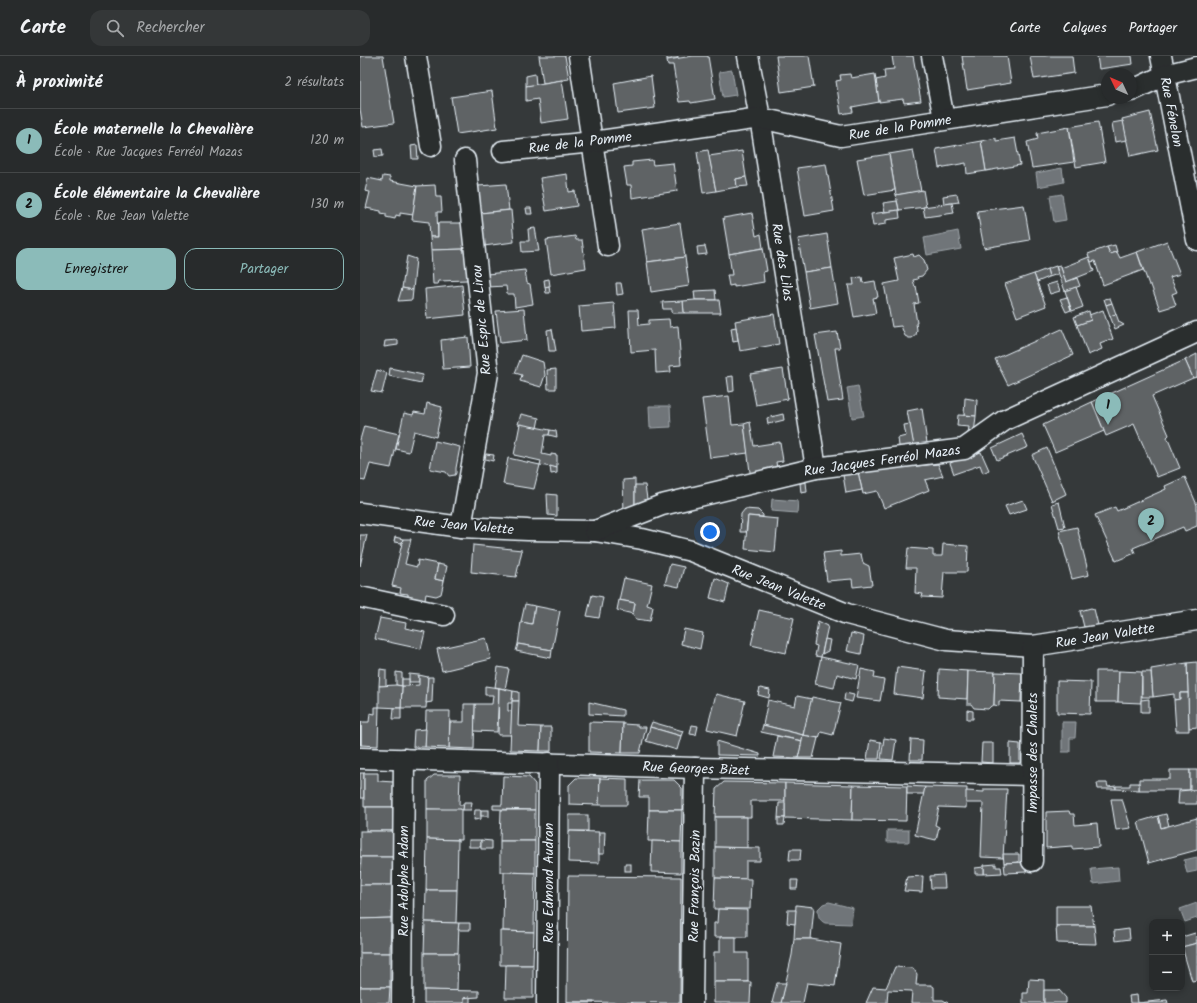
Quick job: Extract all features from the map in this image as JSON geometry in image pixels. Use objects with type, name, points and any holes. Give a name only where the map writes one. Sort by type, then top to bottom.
[{"type":"street","points":[[416,56],[431,146]]},
{"type":"street","points":[[579,56],[608,246]]},
{"type":"street","name":"Rue des Lilas","points":[[748,56],[760,118],[816,468]]},
{"type":"street","points":[[932,56],[944,119]]},
{"type":"street","name":"Rue Fénelon","points":[[1161,56],[1193,202],[1197,240]]},
{"type":"street","points":[[1137,88],[1165,75],[1197,67]]},
{"type":"street","name":"Rue de la Pomme","points":[[503,151],[593,142],[760,118],[841,136],[1101,96]]},
{"type":"street","name":"Rue Espic de Lirou","points":[[461,527],[488,373],[465,160]]},
{"type":"street","name":"Rue Jacques Ferréol Mazas","points":[[595,531],[662,506],[816,468],[964,449],[1005,420],[1197,332]]},
{"type":"street","name":"Rue Jean Valette","points":[[360,513],[461,527],[595,531],[642,539],[691,551],[847,614],[946,640],[1033,646],[1197,620]]},
{"type":"street","points":[[360,597],[444,615]]},
{"type":"street","name":"Impasse des Chalets","points":[[1032,861],[1033,646]]},
{"type":"street","name":"Rue Georges Bizet","points":[[360,758],[1032,776]]},
{"type":"street","name":"Rue Adolphe Adam","points":[[402,1003],[404,759]]},
{"type":"street","name":"Rue Edmond Audran","points":[[547,1003],[549,763]]},
{"type":"street","name":"Rue François Bazin","points":[[692,1003],[696,768]]},
{"type":"shaded area","points":[[732,70],[736,95],[723,97],[719,72]]},
{"type":"shaded area","points":[[1062,168],[1064,182],[1038,187],[1036,173]]},
{"type":"shaded area","points":[[1062,194],[1066,220],[1054,222],[1050,196]]},
{"type":"shaded area","points":[[958,231],[961,249],[927,255],[924,238]]},
{"type":"shaded area","points":[[858,386],[864,416],[852,418],[847,388]]},
{"type":"shaded area","points":[[649,406],[670,406],[671,427],[650,428]]},
{"type":"shaded area","points":[[772,499],[798,501],[797,513],[771,511]]},
{"type":"shaded area","points":[[1062,722],[1076,722],[1075,738],[1070,738],[1070,752],[1062,752]]},
{"type":"shaded area","points":[[887,830],[909,830],[909,842],[887,842]]},
{"type":"shaded area","points":[[1197,857],[1197,871],[1187,873],[1184,860]]},
{"type":"shaded area","points":[[1118,867],[1119,881],[1093,884],[1091,869]]},
{"type":"shaded area","points":[[829,902],[853,908],[851,924],[825,923],[821,921],[818,909],[823,904]]},
{"type":"shaded area","points":[[1197,903],[1197,918],[1185,922],[1180,909]]},
{"type":"building","points":[[360,56],[383,56],[394,123],[363,127],[360,109]]},
{"type":"building","points":[[539,56],[565,56],[569,79],[543,83]]},
{"type":"building","points":[[667,56],[678,56],[678,58],[667,60]]},
{"type":"building","points":[[693,56],[708,56],[715,99],[691,103],[690,101],[679,102],[673,65],[668,65],[667,60]]},
{"type":"building","points":[[776,56],[809,56],[814,87],[781,92]]},
{"type":"building","points":[[892,56],[913,56],[921,101],[904,103],[903,99],[879,102],[876,80],[885,78],[884,70],[894,69]]},
{"type":"building","points":[[962,56],[1007,56],[1011,83],[967,90]]},
{"type":"building","points":[[1030,56],[1072,56],[1074,73],[1034,79]]},
{"type":"building","points":[[1097,56],[1132,56],[1133,64],[1099,69]]},
{"type":"building","points":[[535,74],[536,85],[526,86],[526,76]]},
{"type":"building","points":[[850,74],[851,78],[875,74],[879,102],[852,107],[853,112],[841,114],[836,81],[841,80],[840,75]]},
{"type":"building","points":[[651,76],[655,108],[618,113],[614,83]]},
{"type":"building","points":[[562,80],[568,119],[541,123],[538,99],[526,101],[526,86]]},
{"type":"building","points":[[492,91],[497,128],[457,134],[451,97]]},
{"type":"building","points":[[1150,112],[1158,150],[1130,156],[1122,119]]},
{"type":"building","points":[[1123,121],[1127,140],[1115,142],[1112,123]]},
{"type":"building","points":[[1098,122],[1105,162],[1076,167],[1069,127]]},
{"type":"building","points":[[1069,127],[1074,162],[1032,168],[1027,142],[1038,139],[1037,133]]},
{"type":"building","points":[[996,138],[996,141],[1015,138],[1020,165],[986,171],[981,141]]},
{"type":"building","points":[[981,141],[986,171],[967,174],[966,163],[939,168],[936,149]]},
{"type":"building","points":[[417,145],[418,159],[412,159],[411,146]]},
{"type":"building","points":[[382,149],[383,156],[375,157],[374,150]]},
{"type":"building","points":[[708,150],[716,191],[703,193],[697,152]]},
{"type":"building","points":[[913,150],[921,191],[896,195],[889,154]]},
{"type":"building","points":[[742,151],[746,177],[736,179],[737,187],[716,191],[709,156]]},
{"type":"building","points":[[889,154],[895,190],[864,195],[857,159]]},
{"type":"building","points":[[652,160],[653,165],[673,163],[677,191],[632,198],[631,185],[627,185],[624,167],[632,166],[632,162]]},
{"type":"building","points":[[826,164],[834,211],[805,216],[797,168]]},
{"type":"building","points":[[567,174],[569,192],[575,191],[577,206],[546,211],[540,178]]},
{"type":"building","points":[[383,176],[390,177],[390,181],[417,186],[413,215],[400,213],[400,216],[396,215],[395,219],[386,217],[386,214],[381,213],[381,211],[366,208],[370,192],[365,191],[368,178],[382,181]]},
{"type":"building","points":[[746,177],[748,186],[737,187],[736,179]]},
{"type":"building","points":[[506,184],[509,210],[480,213],[478,186]]},
{"type":"building","points":[[435,185],[436,197],[441,197],[442,212],[437,212],[438,237],[430,237],[429,222],[412,220],[417,186]]},
{"type":"building","points":[[923,190],[926,207],[899,210],[896,195]]},
{"type":"building","points":[[957,194],[959,202],[944,204],[943,196]]},
{"type":"building","points":[[897,201],[899,210],[885,212],[883,203]]},
{"type":"building","points":[[952,203],[954,213],[925,217],[923,207]]},
{"type":"building","points":[[1024,205],[1030,240],[984,248],[977,211]]},
{"type":"building","points":[[526,208],[531,208],[532,214],[527,214]]},
{"type":"building","points":[[511,210],[514,242],[484,246],[480,213]]},
{"type":"building","points":[[899,210],[900,218],[886,220],[886,224],[873,226],[871,214]]},
{"type":"building","points":[[752,213],[756,236],[761,234],[763,248],[729,254],[723,218]]},
{"type":"building","points":[[438,223],[464,223],[465,249],[431,250],[430,237],[438,237]]},
{"type":"building","points":[[680,223],[685,257],[647,262],[642,229]]},
{"type":"building","points":[[535,228],[539,251],[522,252],[521,241],[529,241],[528,229]]},
{"type":"building","points":[[827,234],[832,268],[804,272],[798,239]]},
{"type":"building","points":[[575,236],[576,240],[582,240],[586,268],[551,274],[546,240]]},
{"type":"building","points":[[1167,241],[1180,274],[1170,277],[1177,292],[1172,294],[1176,305],[1160,310],[1137,252]]},
{"type":"building","points":[[1115,245],[1117,252],[1110,254],[1107,247]]},
{"type":"building","points":[[705,246],[707,254],[698,255],[697,247]]},
{"type":"building","points":[[1107,247],[1110,254],[1117,252],[1120,258],[1137,252],[1143,270],[1103,285],[1095,261],[1091,262],[1088,254]]},
{"type":"building","points":[[763,248],[767,271],[763,272],[764,282],[734,287],[734,285],[729,286],[727,275],[732,275],[729,254]]},
{"type":"building","points":[[465,249],[467,280],[439,281],[438,284],[433,284],[431,250]]},
{"type":"building","points":[[913,254],[914,257],[919,255],[924,260],[927,270],[922,276],[917,277],[918,279],[913,280],[915,287],[916,286],[919,303],[914,304],[917,323],[916,335],[909,338],[905,336],[901,326],[892,327],[884,284],[899,281],[894,258]]},
{"type":"building","points":[[407,256],[416,259],[413,290],[402,288]]},
{"type":"building","points":[[685,257],[689,286],[651,292],[647,262]]},
{"type":"building","points":[[1089,257],[1094,271],[1066,282],[1061,268]]},
{"type":"building","points":[[1060,265],[1066,282],[1077,278],[1080,286],[1065,291],[1056,266]]},
{"type":"building","points":[[1056,266],[1058,274],[1049,277],[1047,269]]},
{"type":"building","points":[[832,268],[838,303],[810,308],[804,272]]},
{"type":"building","points":[[1047,269],[1049,277],[1037,282],[1034,274]]},
{"type":"building","points":[[525,270],[527,283],[530,284],[533,304],[515,307],[514,294],[507,294],[506,286],[488,287],[487,274]]},
{"type":"building","points":[[1034,274],[1046,306],[1017,317],[1005,284]]},
{"type":"building","points":[[862,277],[863,283],[875,281],[878,297],[873,298],[876,313],[854,317],[848,285],[854,285],[853,278]]},
{"type":"building","points":[[549,279],[550,286],[545,287],[544,280]]},
{"type":"building","points":[[1057,282],[1060,291],[1050,294],[1047,285]]},
{"type":"building","points":[[616,283],[621,283],[623,294],[617,295]]},
{"type":"building","points":[[462,285],[465,315],[427,319],[425,289]]},
{"type":"building","points":[[549,286],[550,293],[546,293],[545,287]]},
{"type":"building","points":[[1076,287],[1083,307],[1072,311],[1065,291]]},
{"type":"building","points":[[402,288],[413,290],[412,300],[398,301]]},
{"type":"building","points":[[715,290],[716,300],[695,300],[694,291]]},
{"type":"building","points":[[1067,297],[1071,310],[1066,312],[1060,299]]},
{"type":"building","points":[[1110,298],[1112,303],[1106,305],[1104,299]]},
{"type":"building","points":[[719,300],[721,313],[684,313],[683,301]]},
{"type":"building","points":[[683,301],[684,313],[672,313],[672,309],[663,309],[662,302]]},
{"type":"building","points":[[614,303],[616,328],[581,331],[579,306]]},
{"type":"building","points":[[1112,303],[1116,314],[1110,316],[1106,305]]},
{"type":"building","points":[[524,309],[527,340],[500,343],[496,311]]},
{"type":"building","points":[[629,310],[638,310],[639,325],[649,324],[649,320],[669,319],[670,327],[678,326],[681,365],[670,366],[671,372],[656,373],[655,350],[631,352]]},
{"type":"building","points":[[1103,310],[1113,339],[1100,344],[1102,349],[1088,355],[1077,325],[1091,320],[1089,315]]},
{"type":"building","points":[[1089,311],[1091,320],[1077,325],[1074,317]]},
{"type":"building","points":[[774,314],[779,344],[740,351],[735,321]]},
{"type":"building","points":[[1116,314],[1119,322],[1124,325],[1115,329],[1110,316]]},
{"type":"building","points":[[736,327],[738,341],[733,342],[731,328]]},
{"type":"building","points":[[552,329],[556,351],[549,351],[547,330]]},
{"type":"building","points":[[1062,329],[1073,355],[1008,385],[995,359]]},
{"type":"building","points":[[837,332],[840,348],[835,348],[843,400],[827,402],[815,335]]},
{"type":"building","points":[[468,337],[470,367],[443,369],[441,340]]},
{"type":"building","points":[[398,340],[398,345],[384,347],[385,341]]},
{"type":"building","points":[[1197,354],[1197,377],[1193,378],[1185,360]]},
{"type":"building","points":[[522,355],[543,362],[545,375],[541,387],[520,381],[522,375],[515,373]]},
{"type":"building","points":[[1185,360],[1193,378],[1152,396],[1169,435],[1167,437],[1180,468],[1157,477],[1134,424],[1106,436],[1092,402]]},
{"type":"building","points":[[390,368],[423,375],[421,383],[389,376]]},
{"type":"building","points":[[556,369],[556,389],[548,389],[547,370]]},
{"type":"building","points":[[783,369],[788,399],[756,405],[750,374]]},
{"type":"building","points":[[377,370],[387,373],[382,393],[371,391]]},
{"type":"building","points":[[733,376],[734,391],[729,392],[727,377]]},
{"type":"building","points":[[729,396],[732,425],[744,424],[748,453],[710,458],[702,399]]},
{"type":"building","points":[[965,398],[977,400],[976,416],[964,415]]},
{"type":"building","points":[[1092,402],[1104,431],[1055,452],[1043,425]]},
{"type":"building","points":[[427,403],[442,407],[436,437],[414,431],[409,452],[396,449],[404,413],[413,415],[414,412],[425,414]]},
{"type":"building","points":[[922,408],[928,450],[915,452],[907,411]]},
{"type":"building","points":[[521,414],[539,418],[537,428],[518,424]]},
{"type":"building","points":[[783,414],[784,420],[768,424],[767,418]]},
{"type":"building","points":[[958,415],[976,416],[974,434],[968,433],[969,427],[957,426]]},
{"type":"building","points":[[750,422],[754,446],[780,442],[783,461],[776,462],[778,474],[751,480],[744,424]]},
{"type":"building","points":[[520,424],[550,430],[549,435],[545,435],[542,454],[551,456],[551,454],[557,455],[557,468],[540,465],[541,461],[514,455]]},
{"type":"building","points":[[910,424],[915,452],[900,454],[898,438],[906,436],[904,425]]},
{"type":"building","points":[[364,426],[399,434],[391,468],[370,464],[365,481],[360,480],[360,440]]},
{"type":"building","points":[[550,430],[556,431],[557,437],[549,435]]},
{"type":"building","points":[[1022,434],[1028,447],[997,460],[992,448]]},
{"type":"building","points":[[435,441],[460,447],[455,475],[449,476],[446,472],[430,469]]},
{"type":"building","points":[[1047,448],[1066,494],[1052,501],[1032,455]]},
{"type":"building","points":[[981,452],[989,470],[983,473],[980,465],[954,474],[950,463]]},
{"type":"building","points":[[486,454],[494,455],[493,461],[485,459]]},
{"type":"building","points":[[508,458],[540,465],[534,489],[503,484]]},
{"type":"building","points":[[938,464],[943,476],[925,480],[929,490],[884,508],[877,491],[863,494],[858,472]]},
{"type":"building","points":[[550,466],[557,468],[557,473],[551,474]]},
{"type":"building","points":[[858,472],[862,490],[846,493],[843,475]]},
{"type":"building","points":[[1185,477],[1197,505],[1197,526],[1185,531],[1183,527],[1133,548],[1135,553],[1116,561],[1095,515],[1115,507],[1117,511],[1166,489],[1165,486]]},
{"type":"building","points":[[635,479],[635,510],[624,513],[623,480]]},
{"type":"building","points":[[806,482],[807,492],[801,493],[800,483]]},
{"type":"building","points":[[635,485],[645,485],[648,506],[635,510]]},
{"type":"building","points":[[547,494],[557,495],[557,516],[548,515]]},
{"type":"building","points":[[1023,500],[1027,509],[1009,515],[1005,506]]},
{"type":"building","points":[[1059,502],[1065,527],[1059,528],[1052,504]]},
{"type":"building","points":[[745,509],[758,510],[763,517],[748,516],[746,532],[740,532],[741,514]]},
{"type":"building","points":[[748,516],[778,519],[775,552],[745,549]]},
{"type":"building","points":[[1077,527],[1089,575],[1072,579],[1059,531]]},
{"type":"building","points":[[360,535],[367,535],[360,566]]},
{"type":"building","points":[[395,537],[403,539],[402,543],[394,542]]},
{"type":"building","points":[[403,539],[411,539],[405,564],[417,567],[418,560],[438,564],[435,579],[444,581],[441,594],[436,596],[426,594],[425,600],[408,597],[408,594],[400,593],[401,588],[392,586]]},
{"type":"building","points":[[943,544],[968,546],[967,572],[944,572],[942,598],[922,597],[923,594],[915,593],[916,568],[906,568],[908,548],[933,550],[933,556],[942,556]]},
{"type":"building","points":[[473,545],[522,550],[516,577],[471,572]]},
{"type":"building","points":[[841,551],[841,556],[861,554],[863,563],[869,566],[872,585],[853,587],[852,579],[827,581],[823,553]]},
{"type":"building","points":[[438,564],[447,566],[444,581],[435,579]]},
{"type":"building","points":[[670,564],[684,567],[679,587],[665,584]]},
{"type":"building","points":[[624,578],[652,584],[647,605],[653,607],[650,621],[636,619],[633,614],[635,603],[619,600]]},
{"type":"building","points":[[715,578],[729,584],[725,602],[710,598]]},
{"type":"building","points":[[592,595],[603,597],[599,618],[587,616]]},
{"type":"building","points":[[619,600],[635,603],[633,614],[617,610]]},
{"type":"building","points":[[525,604],[535,606],[532,624],[521,622]]},
{"type":"building","points":[[535,606],[560,611],[552,650],[518,644],[521,622],[532,624]]},
{"type":"building","points":[[1091,608],[1094,609],[1098,625],[1084,627],[1080,611]]},
{"type":"building","points":[[759,610],[794,618],[786,653],[751,645]]},
{"type":"building","points":[[380,618],[406,623],[405,628],[425,632],[421,649],[375,639]]},
{"type":"building","points":[[818,621],[828,626],[821,657],[815,656],[817,646],[814,645]]},
{"type":"building","points":[[684,629],[703,633],[700,649],[681,644]]},
{"type":"building","points":[[851,633],[864,636],[861,654],[847,651]]},
{"type":"building","points":[[486,638],[491,659],[442,671],[437,649]]},
{"type":"building","points":[[825,639],[830,640],[828,651],[822,654]]},
{"type":"building","points":[[518,644],[552,650],[551,658],[516,651]]},
{"type":"building","points":[[821,657],[859,665],[856,679],[837,674],[834,688],[815,684]]},
{"type":"building","points":[[1197,662],[1197,727],[1189,728],[1187,663]]},
{"type":"building","points":[[1187,663],[1188,693],[1180,693],[1180,699],[1174,700],[1174,694],[1153,697],[1151,669]]},
{"type":"building","points":[[498,667],[509,669],[505,689],[495,687]]},
{"type":"building","points":[[897,667],[926,671],[923,698],[894,694]]},
{"type":"building","points":[[380,669],[386,670],[386,686],[379,686]]},
{"type":"building","points":[[861,669],[875,672],[874,678],[884,680],[880,701],[856,698]]},
{"type":"building","points":[[939,669],[968,671],[967,699],[938,697]]},
{"type":"building","points":[[968,671],[995,672],[994,705],[988,709],[974,708],[971,704],[967,704]]},
{"type":"building","points":[[1096,671],[1119,671],[1118,702],[1096,702]]},
{"type":"building","points":[[1119,671],[1142,672],[1141,703],[1118,702]]},
{"type":"building","points":[[396,672],[402,673],[402,686],[396,685]]},
{"type":"building","points":[[995,672],[1022,673],[1021,702],[999,701],[999,706],[994,705]]},
{"type":"building","points":[[1142,672],[1151,672],[1153,697],[1142,697]]},
{"type":"building","points":[[409,674],[419,675],[419,682],[409,682]]},
{"type":"building","points":[[419,675],[428,677],[426,708],[401,708],[402,686],[419,685]]},
{"type":"building","points":[[428,677],[433,677],[432,702],[426,703]]},
{"type":"building","points":[[402,679],[409,679],[409,686],[402,686]]},
{"type":"building","points":[[1057,681],[1091,682],[1090,714],[1057,713]]},
{"type":"building","points":[[379,686],[402,686],[401,708],[379,707]]},
{"type":"building","points":[[485,686],[499,688],[497,732],[474,731],[475,704],[492,704],[493,695],[485,695]]},
{"type":"building","points":[[499,688],[513,691],[512,703],[508,703],[508,711],[512,711],[511,735],[498,735]]},
{"type":"building","points":[[760,688],[770,690],[769,698],[758,695]]},
{"type":"building","points":[[513,691],[519,692],[519,701],[512,701]]},
{"type":"building","points":[[845,693],[854,695],[852,702],[844,700]]},
{"type":"building","points":[[1180,693],[1188,693],[1189,731],[1176,731],[1174,700],[1180,699]]},
{"type":"building","points":[[716,694],[745,701],[737,736],[707,729]]},
{"type":"building","points":[[797,696],[812,699],[803,735],[763,725],[768,700],[795,706]]},
{"type":"building","points":[[812,697],[841,703],[833,735],[821,732],[819,738],[803,735]]},
{"type":"building","points":[[1149,699],[1149,712],[1141,712],[1141,700]]},
{"type":"building","points":[[512,701],[519,701],[518,726],[541,727],[540,751],[510,750]]},
{"type":"building","points":[[589,702],[623,710],[623,716],[589,714]]},
{"type":"building","points":[[464,704],[475,704],[474,749],[449,748],[450,722],[464,722]]},
{"type":"building","points":[[375,707],[379,707],[378,746],[361,745],[361,722],[369,722],[370,713],[375,714]]},
{"type":"building","points":[[394,708],[401,708],[401,719],[393,719]]},
{"type":"building","points":[[967,710],[973,711],[973,719],[967,719]]},
{"type":"building","points":[[426,711],[450,711],[449,748],[425,747]]},
{"type":"building","points":[[361,722],[361,745],[360,745]]},
{"type":"building","points":[[589,722],[623,723],[622,753],[589,752]]},
{"type":"building","points":[[652,722],[683,731],[681,736],[650,727]]},
{"type":"building","points":[[623,724],[646,727],[640,753],[622,753]]},
{"type":"building","points":[[692,725],[698,726],[696,735],[690,734]]},
{"type":"building","points":[[763,725],[803,735],[802,741],[761,732]]},
{"type":"building","points":[[541,727],[551,727],[551,751],[540,751]]},
{"type":"building","points":[[650,727],[681,736],[677,750],[646,741]]},
{"type":"building","points":[[426,729],[425,747],[413,747],[414,730]]},
{"type":"building","points":[[803,735],[818,738],[813,758],[798,758]]},
{"type":"building","points":[[777,736],[802,741],[798,758],[773,757]]},
{"type":"building","points":[[884,738],[896,740],[893,760],[881,759]]},
{"type":"building","points":[[911,739],[923,740],[922,760],[910,760]]},
{"type":"building","points":[[870,740],[881,742],[879,759],[867,759]]},
{"type":"building","points":[[717,741],[760,754],[760,756],[717,755]]},
{"type":"building","points":[[982,743],[993,743],[993,763],[981,762]]},
{"type":"building","points":[[1010,743],[1020,744],[1020,763],[1010,763]]},
{"type":"building","points":[[1170,770],[1190,770],[1190,790],[1139,790],[1139,779],[1170,779]]},
{"type":"building","points":[[1190,770],[1197,770],[1197,790],[1190,790]]},
{"type":"building","points":[[360,773],[364,773],[364,798],[360,798]]},
{"type":"building","points":[[364,773],[378,773],[378,781],[394,782],[393,807],[364,807]]},
{"type":"building","points":[[434,775],[460,775],[459,805],[464,805],[463,810],[427,809],[427,781]]},
{"type":"building","points":[[503,776],[529,777],[535,784],[535,810],[493,809],[493,805],[502,805]]},
{"type":"building","points":[[576,778],[600,778],[599,805],[569,804],[569,785]]},
{"type":"building","points":[[600,778],[627,779],[627,805],[599,805]]},
{"type":"building","points":[[640,780],[674,780],[682,788],[682,810],[649,810],[649,797],[639,797]]},
{"type":"building","points":[[724,782],[785,783],[785,801],[751,801],[751,817],[715,817],[716,789]]},
{"type":"building","points":[[785,783],[853,785],[852,820],[785,818]]},
{"type":"building","points":[[1097,783],[1107,783],[1108,787],[1116,786],[1116,789],[1098,789]]},
{"type":"building","points":[[1130,783],[1139,783],[1139,790],[1116,789],[1116,786],[1130,786]]},
{"type":"building","points":[[853,785],[907,786],[906,821],[852,820]]},
{"type":"building","points":[[907,786],[925,787],[924,794],[907,794]]},
{"type":"building","points":[[925,787],[967,788],[966,808],[939,807],[935,825],[939,827],[936,840],[915,835]]},
{"type":"building","points":[[984,789],[1007,789],[1003,858],[981,857],[983,803],[966,803],[966,791],[984,792]]},
{"type":"building","points":[[1197,790],[1197,804],[1178,804],[1179,791]]},
{"type":"building","points":[[1111,799],[1122,799],[1131,828],[1116,830]]},
{"type":"building","points":[[464,802],[472,802],[471,810],[463,810]]},
{"type":"building","points":[[779,803],[785,803],[785,818],[778,818]]},
{"type":"building","points":[[366,807],[393,807],[393,831],[366,831]]},
{"type":"building","points":[[427,809],[461,809],[461,840],[427,839]]},
{"type":"building","points":[[475,810],[481,810],[481,819],[474,820]]},
{"type":"building","points":[[481,810],[489,810],[489,816],[481,816]]},
{"type":"building","points":[[501,810],[535,810],[535,841],[500,841]]},
{"type":"building","points":[[649,810],[682,810],[681,842],[648,841]]},
{"type":"building","points":[[1069,811],[1070,814],[1074,814],[1075,825],[1097,823],[1099,847],[1072,849],[1072,846],[1046,848],[1046,812]]},
{"type":"building","points":[[1166,814],[1169,826],[1161,828],[1158,816]]},
{"type":"building","points":[[569,815],[588,815],[588,831],[569,831]]},
{"type":"building","points":[[1158,816],[1161,828],[1197,818],[1197,850],[1149,863],[1138,822]]},
{"type":"building","points":[[715,817],[747,817],[747,848],[715,847]]},
{"type":"building","points":[[778,818],[785,818],[784,825],[778,825]]},
{"type":"building","points":[[360,831],[393,831],[393,857],[360,857]]},
{"type":"building","points":[[569,831],[599,832],[599,863],[568,862]]},
{"type":"building","points":[[599,832],[605,832],[604,854],[599,854]]},
{"type":"building","points":[[427,839],[458,840],[457,890],[426,890]]},
{"type":"building","points":[[469,840],[481,840],[481,847],[469,847]]},
{"type":"building","points":[[481,840],[492,841],[492,849],[481,849]]},
{"type":"building","points":[[500,841],[535,841],[535,873],[500,872]]},
{"type":"building","points":[[652,841],[681,842],[681,873],[651,872]]},
{"type":"building","points":[[715,847],[760,848],[760,861],[746,861],[746,879],[715,878]]},
{"type":"building","points":[[790,849],[801,849],[800,860],[789,860]]},
{"type":"building","points":[[1003,854],[1019,854],[1019,862],[1004,863]]},
{"type":"building","points":[[361,857],[393,857],[392,885],[360,885]]},
{"type":"building","points":[[1026,862],[1026,872],[1005,873],[1004,863]]},
{"type":"building","points":[[625,864],[631,864],[631,871],[625,871]]},
{"type":"building","points":[[996,864],[996,867],[1001,867],[1002,873],[984,874],[984,865]]},
{"type":"building","points":[[984,867],[984,874],[975,874],[975,868]]},
{"type":"building","points":[[504,872],[535,873],[534,932],[503,931]]},
{"type":"building","points":[[944,875],[945,888],[931,888],[930,876]]},
{"type":"building","points":[[568,876],[681,877],[680,1003],[567,1002]]},
{"type":"building","points":[[923,876],[922,892],[904,891],[907,877]]},
{"type":"building","points":[[715,878],[751,879],[750,909],[714,909]]},
{"type":"building","points":[[791,880],[798,880],[797,889],[791,889]]},
{"type":"building","points":[[360,885],[392,885],[391,918],[360,919]]},
{"type":"building","points":[[426,890],[457,890],[456,923],[425,922]]},
{"type":"building","points":[[796,905],[814,907],[811,939],[794,939]]},
{"type":"building","points":[[1056,906],[1091,906],[1094,926],[1056,926]]},
{"type":"building","points":[[718,909],[747,910],[747,937],[714,937],[714,923],[717,923]]},
{"type":"building","points":[[788,910],[796,910],[795,924],[787,923]]},
{"type":"building","points":[[391,918],[390,953],[360,953],[360,919]]},
{"type":"building","points":[[425,922],[459,923],[458,953],[424,953]]},
{"type":"building","points":[[459,923],[470,923],[470,930],[458,930]]},
{"type":"building","points":[[1056,926],[1094,926],[1096,944],[1057,943]]},
{"type":"building","points":[[1129,929],[1130,939],[1115,941],[1114,931]]},
{"type":"building","points":[[500,931],[534,932],[533,965],[500,965]]},
{"type":"building","points":[[1195,933],[1197,943],[1185,946],[1185,936]]},
{"type":"building","points":[[720,937],[736,937],[736,953],[748,953],[748,982],[714,982],[714,952],[720,952]]},
{"type":"building","points":[[794,939],[811,939],[841,944],[835,986],[807,983],[803,1003],[781,1003],[792,955]]},
{"type":"building","points":[[1197,943],[1197,980],[1192,981],[1185,957],[1185,946]]},
{"type":"building","points":[[360,953],[390,953],[390,987],[360,987]]},
{"type":"building","points":[[424,953],[458,953],[457,991],[424,990]]},
{"type":"building","points":[[506,965],[533,965],[533,998],[505,998]]},
{"type":"building","points":[[895,967],[913,968],[917,974],[916,985],[931,985],[934,987],[934,1000],[943,1000],[948,1003],[911,1003],[912,991],[888,990],[887,1003],[866,1003],[873,987],[886,988]]},
{"type":"building","points":[[1029,979],[1044,980],[1044,1003],[1023,1003],[1023,993],[1028,993]]},
{"type":"building","points":[[714,982],[751,982],[750,1003],[714,1003]]},
{"type":"building","points":[[777,983],[786,983],[781,1003],[772,1003]]},
{"type":"building","points":[[360,987],[390,987],[389,1003],[360,1003]]},
{"type":"building","points":[[424,990],[479,991],[479,997],[464,998],[464,1003],[424,1003]]},
{"type":"building","points":[[1044,990],[1059,990],[1066,998],[1066,1003],[1044,1003]]},
{"type":"building","points":[[1137,995],[1138,1003],[1130,1003],[1129,996]]},
{"type":"building","points":[[470,997],[470,1003],[464,1003],[464,998]]},
{"type":"building","points":[[1167,1000],[1168,1003],[1138,1003]]},
{"type":"building","points":[[567,1002],[594,1002],[594,1003],[568,1003]]},
{"type":"place","name":"École maternelle la Chevalière","points":[[1108,425]]},
{"type":"place","name":"École élémentaire la Chevalière","points":[[1151,541]]}]
